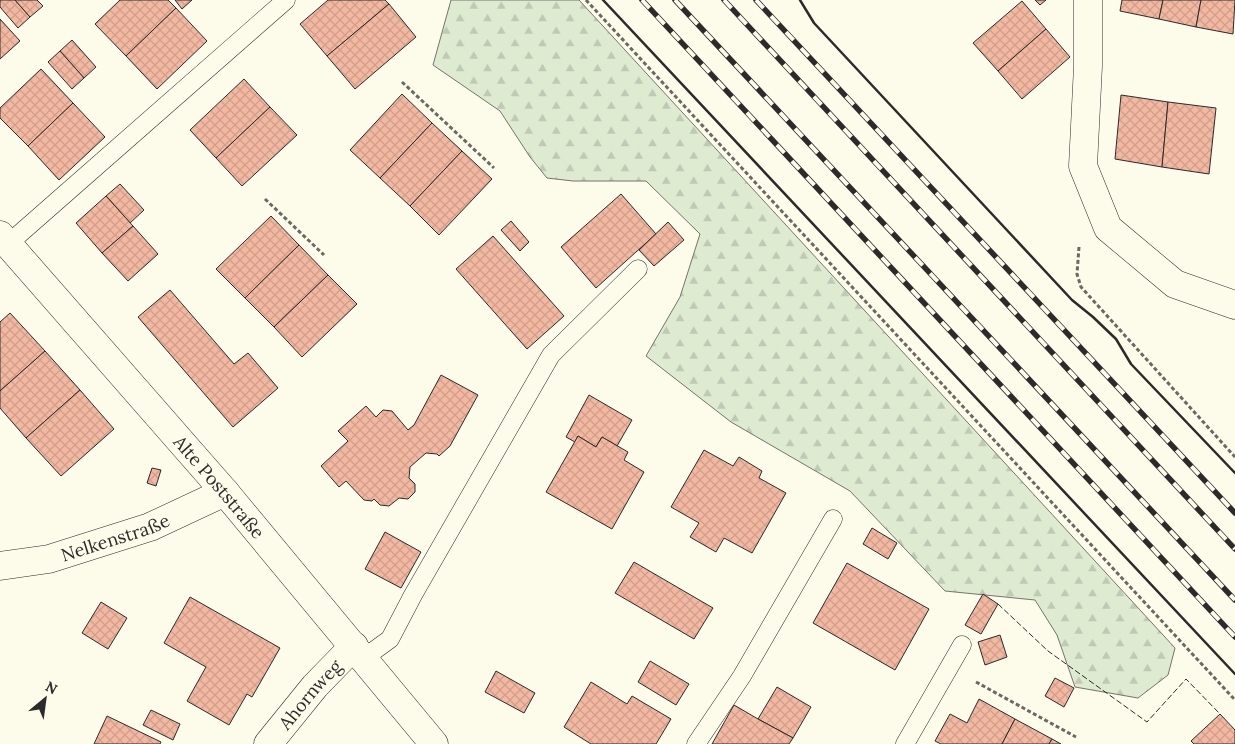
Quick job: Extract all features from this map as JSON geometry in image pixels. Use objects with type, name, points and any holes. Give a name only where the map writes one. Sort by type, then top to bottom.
[{"type":"street","points":[[1088,0],[1088,66],[1083,166],[1108,228],[1175,284],[1235,304]]},
{"type":"street","name":"Alte Poststraße","points":[[4,239],[225,492],[434,744]]},
{"type":"street","name":"Nelkenstraße","points":[[0,566],[49,559],[150,527],[225,492]]},
{"type":"street","name":"Ahornweg","points":[[268,744],[315,686],[359,652]]},
{"type":"lane","points":[[4,239],[286,0]]},
{"type":"lane","points":[[359,652],[390,639],[413,595],[551,355],[638,269]]},
{"type":"lane","points":[[696,744],[742,676],[833,519]]},
{"type":"lane","points":[[905,744],[962,645]]},
{"type":"path","points":[[586,0],[1235,700]]},
{"type":"path","points":[[402,82],[494,168]]},
{"type":"path","points":[[265,199],[324,255]]},
{"type":"path","points":[[1082,287],[1235,457]]},
{"type":"path","points":[[949,667],[1076,737]]},
{"type":"green space","points":[[451,0],[579,0],[1175,648],[1168,675],[1138,698],[1075,687],[1057,635],[1035,600],[945,591],[850,491],[731,422],[646,356],[680,297],[700,234],[646,181],[573,181],[547,178],[530,157],[500,111],[433,65]]},
{"type":"building","points":[[0,0],[15,0],[30,17],[18,28],[0,7]]},
{"type":"building","points":[[15,0],[37,0],[43,6],[30,17]]},
{"type":"building","points":[[120,0],[168,0],[176,8],[126,56],[95,24]]},
{"type":"building","points":[[175,0],[192,0],[182,9]]},
{"type":"building","points":[[328,0],[385,0],[389,4],[327,56],[300,24]]},
{"type":"building","points":[[1035,0],[1046,0],[1040,5]]},
{"type":"building","points":[[1122,0],[1163,0],[1159,19],[1120,11]]},
{"type":"building","points":[[1163,0],[1201,0],[1196,27],[1159,19]]},
{"type":"building","points":[[1201,0],[1235,0],[1233,34],[1196,27]]},
{"type":"building","points":[[1022,1],[1046,29],[998,71],[973,43]]},
{"type":"building","points":[[389,4],[416,37],[355,89],[327,56]]},
{"type":"building","points":[[176,8],[207,41],[157,89],[126,56]]},
{"type":"building","points":[[0,19],[20,41],[0,59]]},
{"type":"building","points":[[1046,29],[1070,57],[1022,99],[998,71]]},
{"type":"building","points":[[72,40],[96,67],[84,78],[60,51]]},
{"type":"building","points":[[60,51],[84,78],[72,89],[48,62]]},
{"type":"building","points":[[41,69],[73,103],[28,146],[0,118],[0,108]]},
{"type":"building","points":[[244,79],[270,107],[216,158],[190,130]]},
{"type":"building","points":[[402,94],[432,123],[380,178],[350,150]]},
{"type":"building","points":[[1121,95],[1168,102],[1162,167],[1115,159]]},
{"type":"building","points":[[1168,102],[1216,108],[1209,174],[1162,167]]},
{"type":"building","points":[[73,103],[105,137],[59,180],[28,146]]},
{"type":"building","points":[[270,107],[297,135],[242,186],[216,158]]},
{"type":"building","points":[[432,123],[462,151],[410,206],[380,178]]},
{"type":"building","points":[[462,151],[492,179],[439,235],[410,206]]},
{"type":"building","points":[[120,184],[144,210],[130,223],[106,196]]},
{"type":"building","points":[[621,194],[656,234],[596,288],[561,247]]},
{"type":"building","points":[[106,196],[133,226],[102,253],[76,223]]},
{"type":"building","points":[[271,216],[299,245],[245,298],[216,269]]},
{"type":"building","points":[[511,221],[529,242],[520,251],[501,230]]},
{"type":"building","points":[[668,222],[684,240],[654,266],[639,250]]},
{"type":"building","points":[[133,226],[158,254],[128,281],[102,253]]},
{"type":"building","points":[[493,236],[564,316],[527,349],[456,269]]},
{"type":"building","points":[[299,245],[328,275],[274,327],[245,298]]},
{"type":"building","points":[[328,275],[357,304],[302,357],[274,327]]},
{"type":"building","points":[[170,290],[234,364],[248,353],[278,388],[233,427],[138,317]]},
{"type":"building","points":[[10,313],[45,351],[0,391],[0,322]]},
{"type":"building","points":[[45,351],[80,390],[26,438],[0,408],[0,391]]},
{"type":"building","points":[[441,375],[478,395],[450,446],[439,456],[426,453],[410,467],[409,478],[415,484],[415,492],[408,499],[399,498],[389,506],[380,505],[374,499],[372,501],[364,500],[346,481],[339,487],[321,466],[348,441],[338,431],[366,406],[376,417],[383,410],[392,411],[408,430],[414,425]]},
{"type":"building","points":[[80,390],[114,429],[61,476],[26,438]]},
{"type":"building","points":[[589,395],[632,420],[617,446],[602,437],[596,447],[578,436],[575,442],[566,437]]},
{"type":"building","points":[[578,436],[596,447],[602,437],[628,452],[624,460],[644,472],[612,529],[546,492]]},
{"type":"building","points":[[704,450],[733,466],[739,457],[762,471],[759,478],[786,493],[752,553],[724,538],[716,552],[690,537],[699,523],[671,507]]},
{"type":"building","points":[[152,468],[161,470],[156,486],[147,483]]},
{"type":"building","points":[[872,528],[897,543],[888,559],[863,544]]},
{"type":"building","points":[[385,532],[421,552],[401,588],[365,569]]},
{"type":"building","points":[[634,562],[713,608],[694,639],[615,593]]},
{"type":"building","points":[[847,563],[929,609],[895,670],[813,623]]},
{"type":"building","points":[[983,594],[998,604],[981,634],[965,625]]},
{"type":"building","points":[[190,597],[280,648],[252,697],[247,694],[229,725],[187,701],[206,667],[164,643]]},
{"type":"building","points":[[101,602],[127,618],[108,649],[82,633]]},
{"type":"building","points":[[1000,635],[1007,657],[985,665],[978,642]]},
{"type":"building","points":[[650,661],[689,684],[676,705],[638,682]]},
{"type":"building","points":[[496,671],[535,693],[524,713],[485,692]]},
{"type":"building","points":[[1055,678],[1074,688],[1064,707],[1045,696]]},
{"type":"building","points":[[591,682],[627,704],[632,696],[671,719],[656,744],[591,744],[564,727]]},
{"type":"building","points":[[777,687],[811,707],[793,738],[758,719]]},
{"type":"building","points":[[979,699],[1015,719],[1002,744],[941,744],[935,741],[950,714],[967,723]]},
{"type":"building","points":[[734,705],[793,738],[789,744],[712,744]]},
{"type":"building","points":[[151,710],[180,724],[173,740],[143,725]]},
{"type":"building","points":[[1220,714],[1235,730],[1235,744],[1194,744],[1191,741]]},
{"type":"building","points":[[107,716],[161,742],[160,744],[94,744]]},
{"type":"building","points":[[1015,719],[1052,739],[1049,744],[1002,744]]},
{"type":"building","points":[[1052,739],[1061,744],[1049,744]]},
{"type":"railway","points":[[642,0],[1235,637]]},
{"type":"railway","points":[[675,0],[1235,600]]},
{"type":"railway","points":[[724,0],[1235,549]]},
{"type":"railway","points":[[756,0],[1235,513]]},
{"type":"fence","points":[[998,604],[1048,651],[1147,722],[1186,679],[1220,714]]},
{"type":"wall","points":[[603,0],[1235,674]]},
{"type":"wall","points":[[800,0],[814,23],[1072,300],[1116,339],[1131,364],[1235,473]]}]
